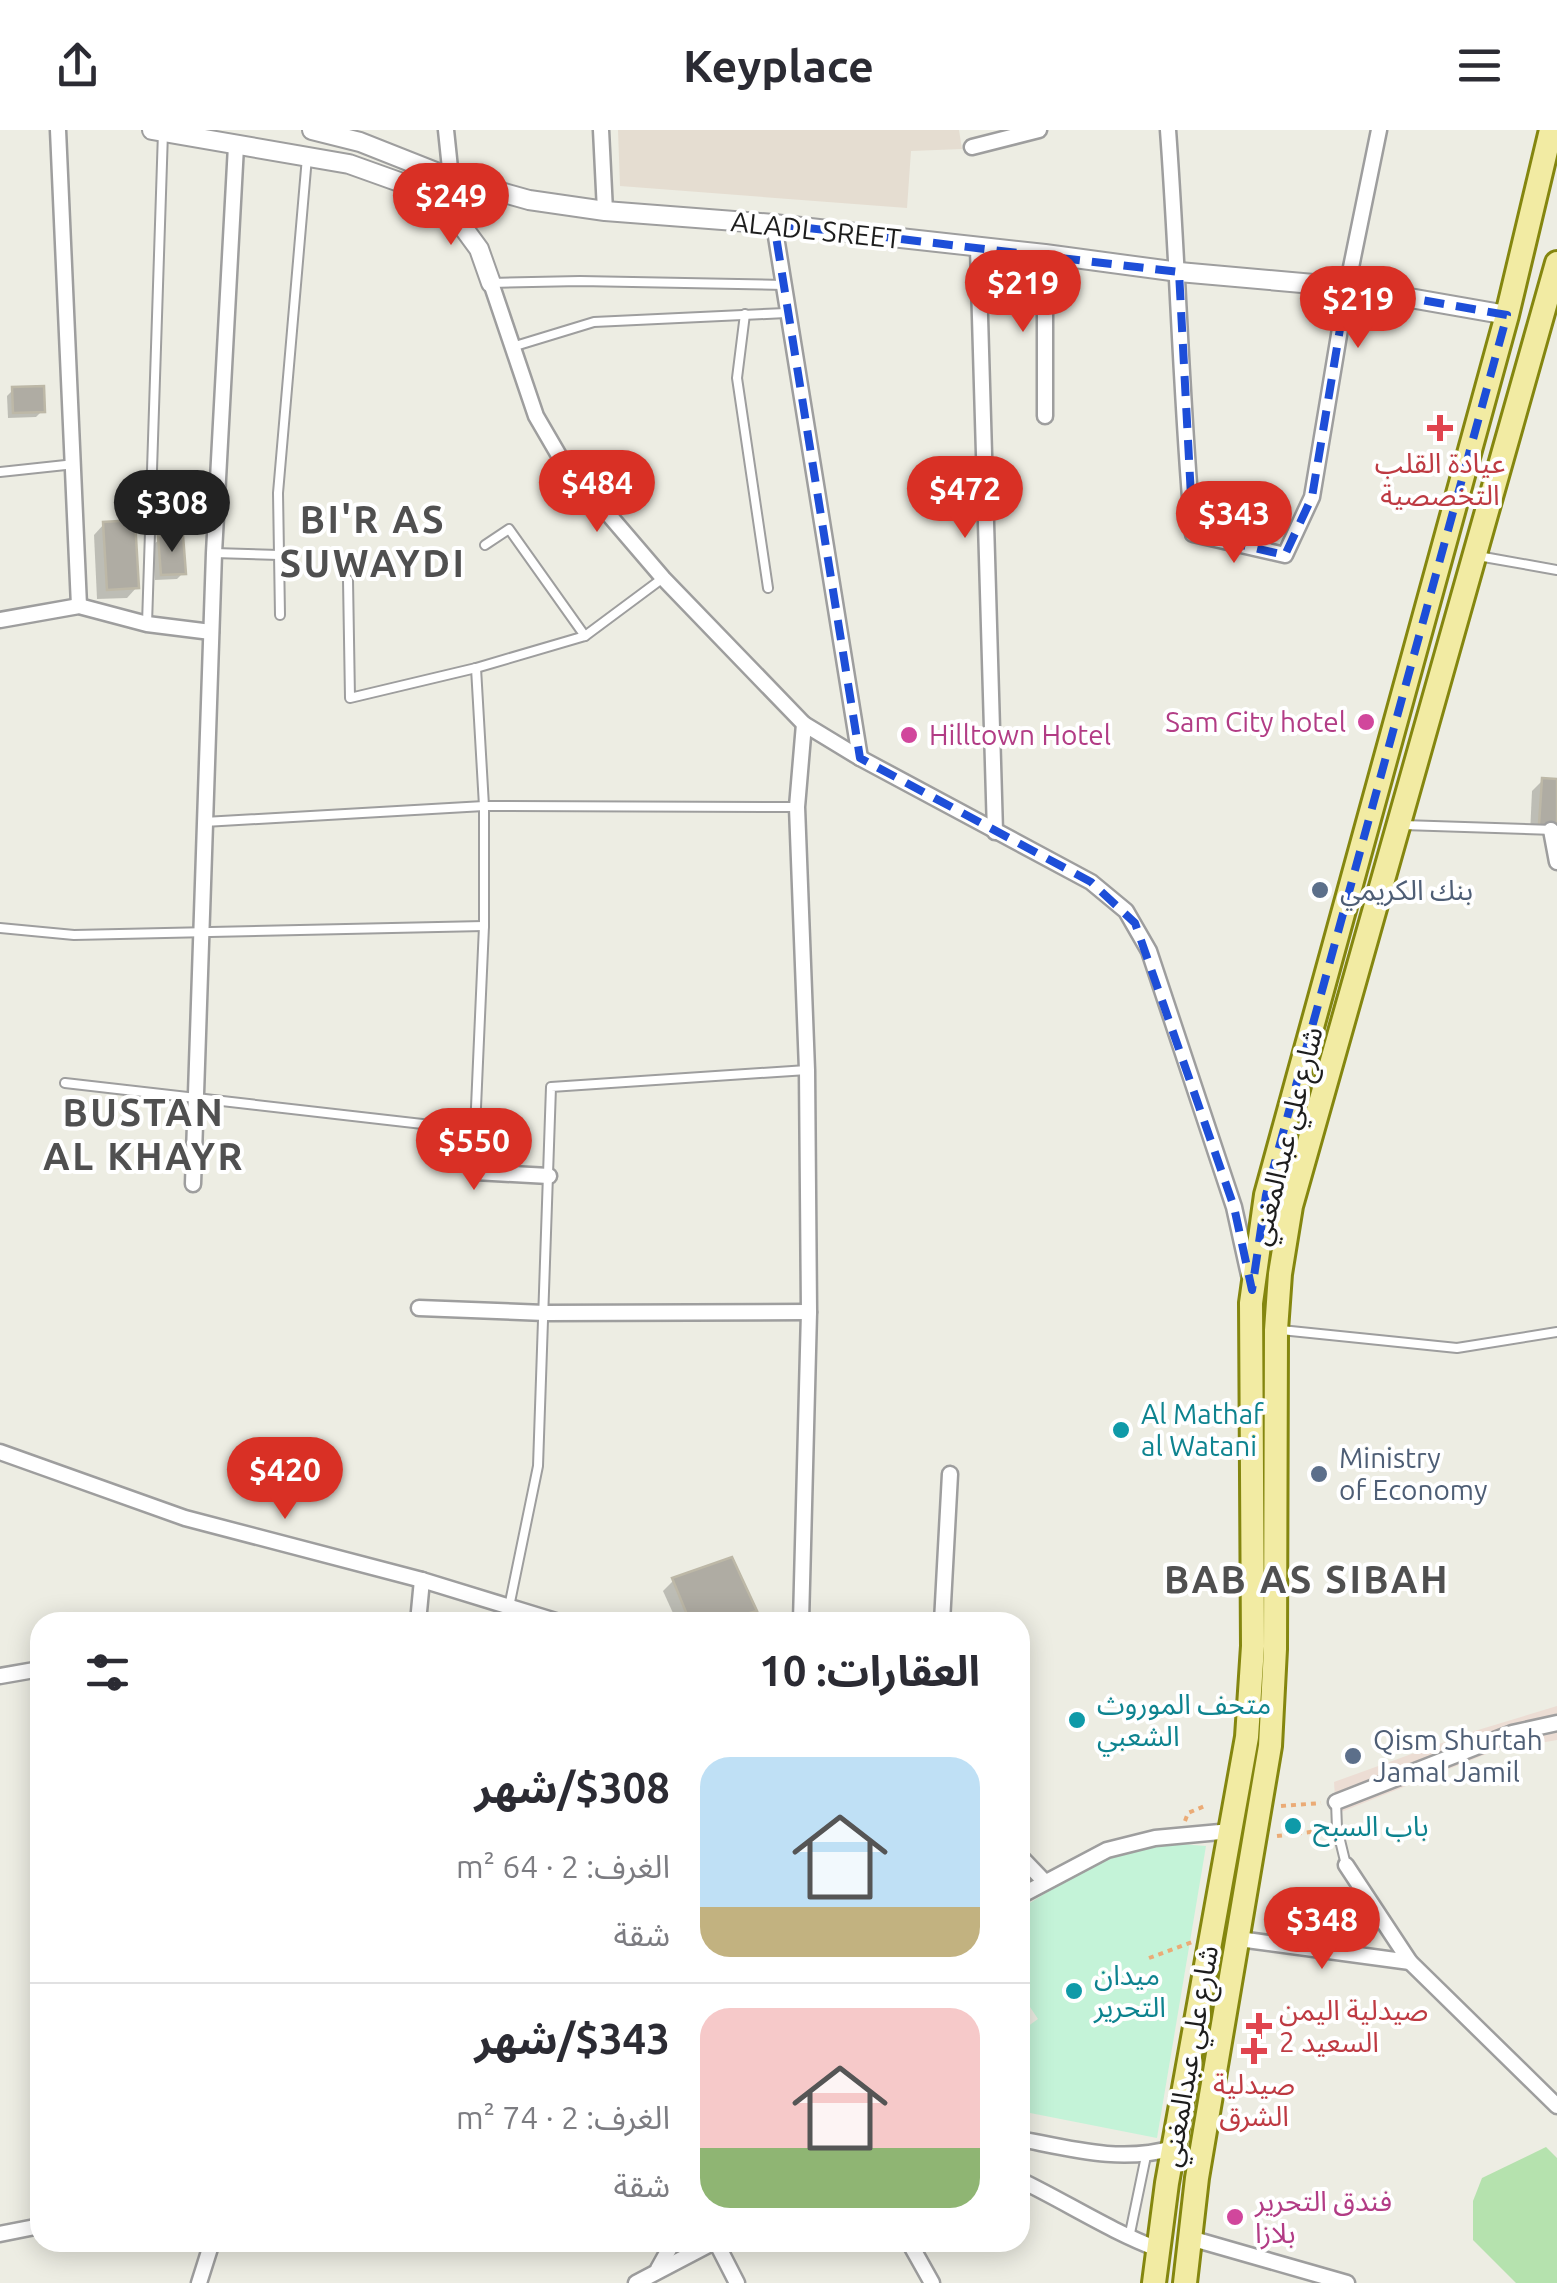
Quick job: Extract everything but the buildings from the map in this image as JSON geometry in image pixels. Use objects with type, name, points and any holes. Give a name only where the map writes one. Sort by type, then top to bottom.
[{"type":"main road","name":"شارع علي عبدالمغني","points":[[1154,2283],[1173,2148],[1247,1737],[1253,1646],[1252,1290],[1266,1195],[1508,315],[1551,130]]},
{"type":"main road","name":"شارع علي عبدالمغني","points":[[1184,2283],[1196,2178],[1270,1746],[1276,1649],[1276,1330],[1291,1206],[1557,263]]},
{"type":"main road","points":[[1266,1195],[1291,1206]]},
{"type":"street","points":[[58,130],[79,606]]},
{"type":"street","name":"ALADL SREET","points":[[312,130],[360,136],[451,178],[529,200],[1347,287],[1508,315]]},
{"type":"street","points":[[446,130],[451,178]]},
{"type":"street","points":[[601,130],[605,211]]},
{"type":"street","points":[[972,147],[1039,130]]},
{"type":"street","points":[[1168,130],[1193,534],[1285,555],[1312,496],[1378,130]]},
{"type":"street","points":[[158,131],[349,164],[387,176],[444,206],[469,233],[492,283],[536,416],[561,459],[663,578],[804,724],[1104,890],[1126,911],[1143,937],[1234,1207],[1252,1290]]},
{"type":"street","points":[[193,1184],[214,553],[236,146]]},
{"type":"street","points":[[774,224],[860,758]]},
{"type":"street","points":[[978,248],[995,832]]},
{"type":"street","points":[[1045,254],[1045,416]]},
{"type":"street","points":[[0,620],[79,606],[148,624],[211,632]]},
{"type":"street","points":[[800,1612],[808,1312],[807,1070],[797,807],[804,724]]},
{"type":"street","points":[[1554,830],[1557,862]]},
{"type":"street","points":[[475,1130],[476,1172],[550,1176]]},
{"type":"street","points":[[419,1308],[545,1314],[808,1312]]},
{"type":"street","points":[[0,1452],[185,1518],[422,1580],[526,1612]]},
{"type":"street","points":[[943,1612],[950,1474]]},
{"type":"street","points":[[419,1612],[422,1580]]},
{"type":"street","points":[[0,1676],[30,1672]]},
{"type":"street","points":[[1336,1802],[1512,1734],[1557,1723]]},
{"type":"street","points":[[1030,1887],[1107,1850],[1131,1843],[1231,1831]]},
{"type":"street","points":[[1346,1865],[1410,1962],[1557,2106]]},
{"type":"street","points":[[1030,1866],[1045,1882]]},
{"type":"street","points":[[1239,1939],[1410,1962]]},
{"type":"street","points":[[1030,2140],[1093,2153],[1146,2156],[1173,2148]]},
{"type":"street","points":[[1030,2177],[1051,2195]]},
{"type":"street","points":[[1030,2185],[1158,2250]]},
{"type":"street","points":[[0,2234],[30,2228]]},
{"type":"street","points":[[1190,2238],[1347,2283]]},
{"type":"street","points":[[200,2283],[209,2252]]},
{"type":"street","points":[[658,2270],[668,2252]]},
{"type":"street","points":[[636,2283],[695,2252]]},
{"type":"street","points":[[720,2252],[737,2283]]},
{"type":"street","points":[[915,2252],[932,2283]]},
{"type":"lane","points":[[148,624],[158,131]]},
{"type":"lane","points":[[280,615],[278,493],[307,157]]},
{"type":"lane","points":[[492,283],[784,285]]},
{"type":"lane","points":[[512,346],[594,322],[786,313]]},
{"type":"lane","points":[[745,314],[736,378],[768,588]]},
{"type":"lane","points":[[0,472],[75,464]]},
{"type":"lane","points":[[485,545],[509,529],[585,636]]},
{"type":"lane","points":[[214,553],[279,555]]},
{"type":"lane","points":[[1474,556],[1557,570]]},
{"type":"lane","points":[[348,580],[350,698],[476,668],[585,636],[663,578]]},
{"type":"lane","points":[[65,1083],[475,1130],[484,926],[484,806],[476,668]]},
{"type":"lane","points":[[204,822],[484,806],[797,807]]},
{"type":"lane","points":[[1398,825],[1554,830]]},
{"type":"lane","points":[[0,928],[74,934],[484,926]]},
{"type":"lane","points":[[509,1607],[538,1466],[551,1087],[807,1070]]},
{"type":"lane","points":[[1276,1330],[1457,1348],[1557,1332]]},
{"type":"lane","points":[[1336,1802],[1336,1828],[1346,1865]]},
{"type":"lane","points":[[1129,2238],[1146,2156]]},
{"type":"path","points":[[1260,1808],[1331,1802],[1296,1802]]},
{"type":"path","points":[[1188,1813],[1207,1804]]},
{"type":"path","points":[[1256,1839],[1336,1828]]},
{"type":"path","points":[[1150,1958],[1196,1940]]},
{"type":"highlighted area","points":[[774,224],[1179,272],[1193,534],[1285,555],[1312,497],[1347,287],[1507,315],[1266,1195],[1252,1290],[1234,1207],[1135,923],[1091,882],[860,758]]},
{"type":"shaded area","points":[[618,130],[959,130],[962,149],[911,151],[907,208],[620,186]]},
{"type":"shaded area","points":[[1557,1706],[1557,1740],[1494,1751],[1336,1814],[1334,1782]]},
{"type":"green space","points":[[1156,1842],[1206,1846],[1157,2138],[1030,2113],[1030,2025],[1038,2019],[1030,2007],[1030,1903],[1104,1857]]},
{"type":"green space","points":[[1546,2147],[1557,2158],[1557,2283],[1516,2283],[1473,2240],[1473,2201],[1482,2178]]},
{"type":"place","name":"عيادة القلب التخصصية","points":[[1440,428]]},
{"type":"place","name":"Sam City hotel","points":[[1366,722]]},
{"type":"place","name":"Hilltown Hotel","points":[[909,735]]},
{"type":"place","name":"بنك الكريمي","points":[[1320,890]]},
{"type":"place","name":"Al Mathaf al Watani","points":[[1121,1430]]},
{"type":"place","name":"Ministry of Economy","points":[[1319,1474]]},
{"type":"place","name":"متحف الموروث الشعبي","points":[[1077,1720]]},
{"type":"place","name":"Qism Shurtah Jamal Jamil","points":[[1353,1756]]},
{"type":"place","name":"باب السبح","points":[[1293,1826]]},
{"type":"place","name":"ميدان التحرير","points":[[1074,1991]]},
{"type":"place","name":"صيدلية اليمن السعيد 2","points":[[1259,2026]]},
{"type":"place","name":"صيدلية الشرق","points":[[1254,2051]]},
{"type":"place","name":"فندق التحرير بلازا","points":[[1235,2217]]},
{"type":"district","name":"BI'R AS SUWAYDI","points":[[373,542]]},
{"type":"district","name":"BUSTAN AL KHAYR","points":[[144,1135]]},
{"type":"district","name":"BAB AS SIBAH","points":[[1307,1580]]}]
